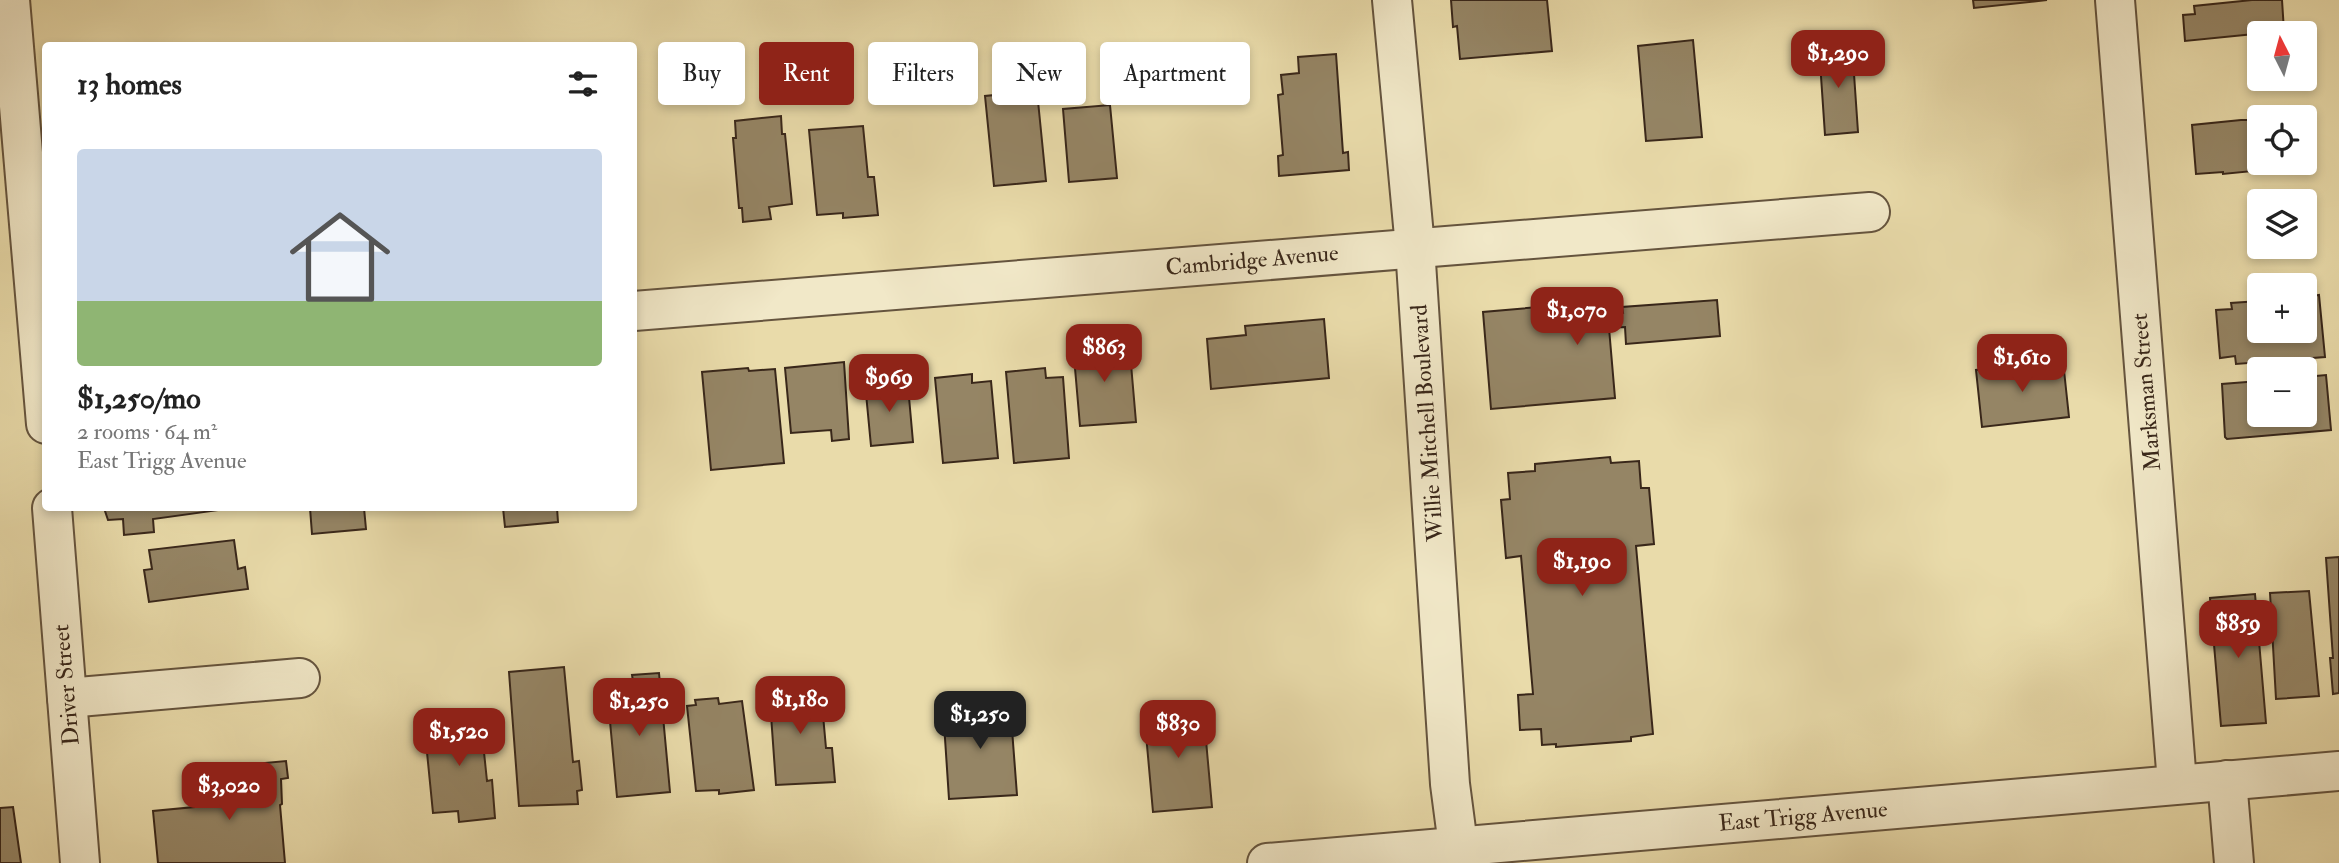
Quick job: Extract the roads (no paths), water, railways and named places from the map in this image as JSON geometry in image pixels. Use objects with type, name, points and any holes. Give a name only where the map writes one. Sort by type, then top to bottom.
[{"type":"street","points":[[10,0],[42,335]]},
{"type":"street","name":"Willie Mitchell Boulevard","points":[[1392,0],[1415,247],[1450,784],[1458,845]]},
{"type":"street","name":"Marksman Street","points":[[2115,0],[2177,783]]},
{"type":"street","name":"Cambridge Avenue","points":[[637,311],[1870,212]]},
{"type":"street","name":"Driver Street","points":[[52,511],[80,863]]},
{"type":"street","points":[[68,698],[300,678]]},
{"type":"street","name":"East Trigg Avenue","points":[[1267,863],[1401,857],[1458,845],[2339,771]]},
{"type":"street","points":[[2227,780],[2234,863]]}]
